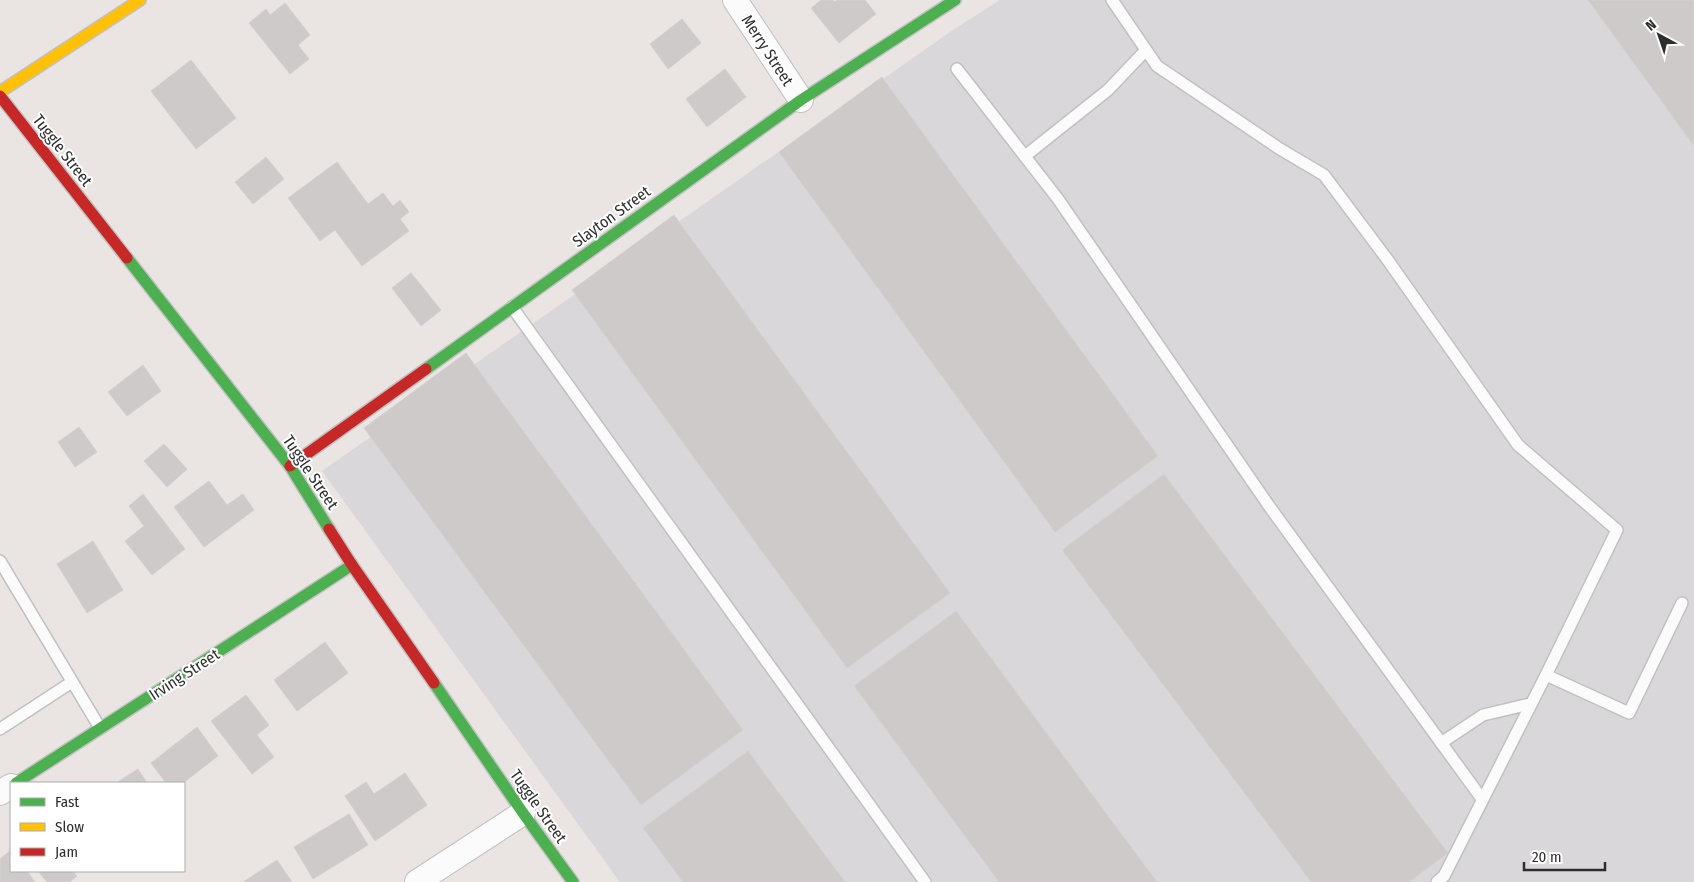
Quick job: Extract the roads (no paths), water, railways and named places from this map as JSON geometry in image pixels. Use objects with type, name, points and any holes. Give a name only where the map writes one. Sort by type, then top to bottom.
[{"type":"street","points":[[0,92],[140,0]]},
{"type":"street","name":"Merry Street","points":[[735,0],[801,100]]},
{"type":"street","name":"Slayton Street","points":[[290,466],[801,100],[955,0]]},
{"type":"street","name":"Tuggle Street","points":[[0,96],[290,466],[352,565],[522,813],[573,882]]},
{"type":"street","name":"Irving Street","points":[[18,782],[352,565]]},
{"type":"street","points":[[418,882],[522,813]]},
{"type":"lane","points":[[1112,0],[1157,66],[1280,149],[1324,175],[1387,259],[1518,445],[1617,530],[1444,876],[1437,882]]},
{"type":"lane","points":[[1025,156],[1108,90],[1146,50]]},
{"type":"lane","points":[[956,69],[1058,199],[1270,506],[1482,799]]},
{"type":"lane","points":[[512,306],[925,882]]},
{"type":"lane","points":[[0,561],[100,728]]},
{"type":"lane","points":[[1546,675],[1629,713],[1682,604]]},
{"type":"lane","points":[[0,729],[72,682]]},
{"type":"lane","points":[[1442,743],[1483,715],[1530,704]]}]
